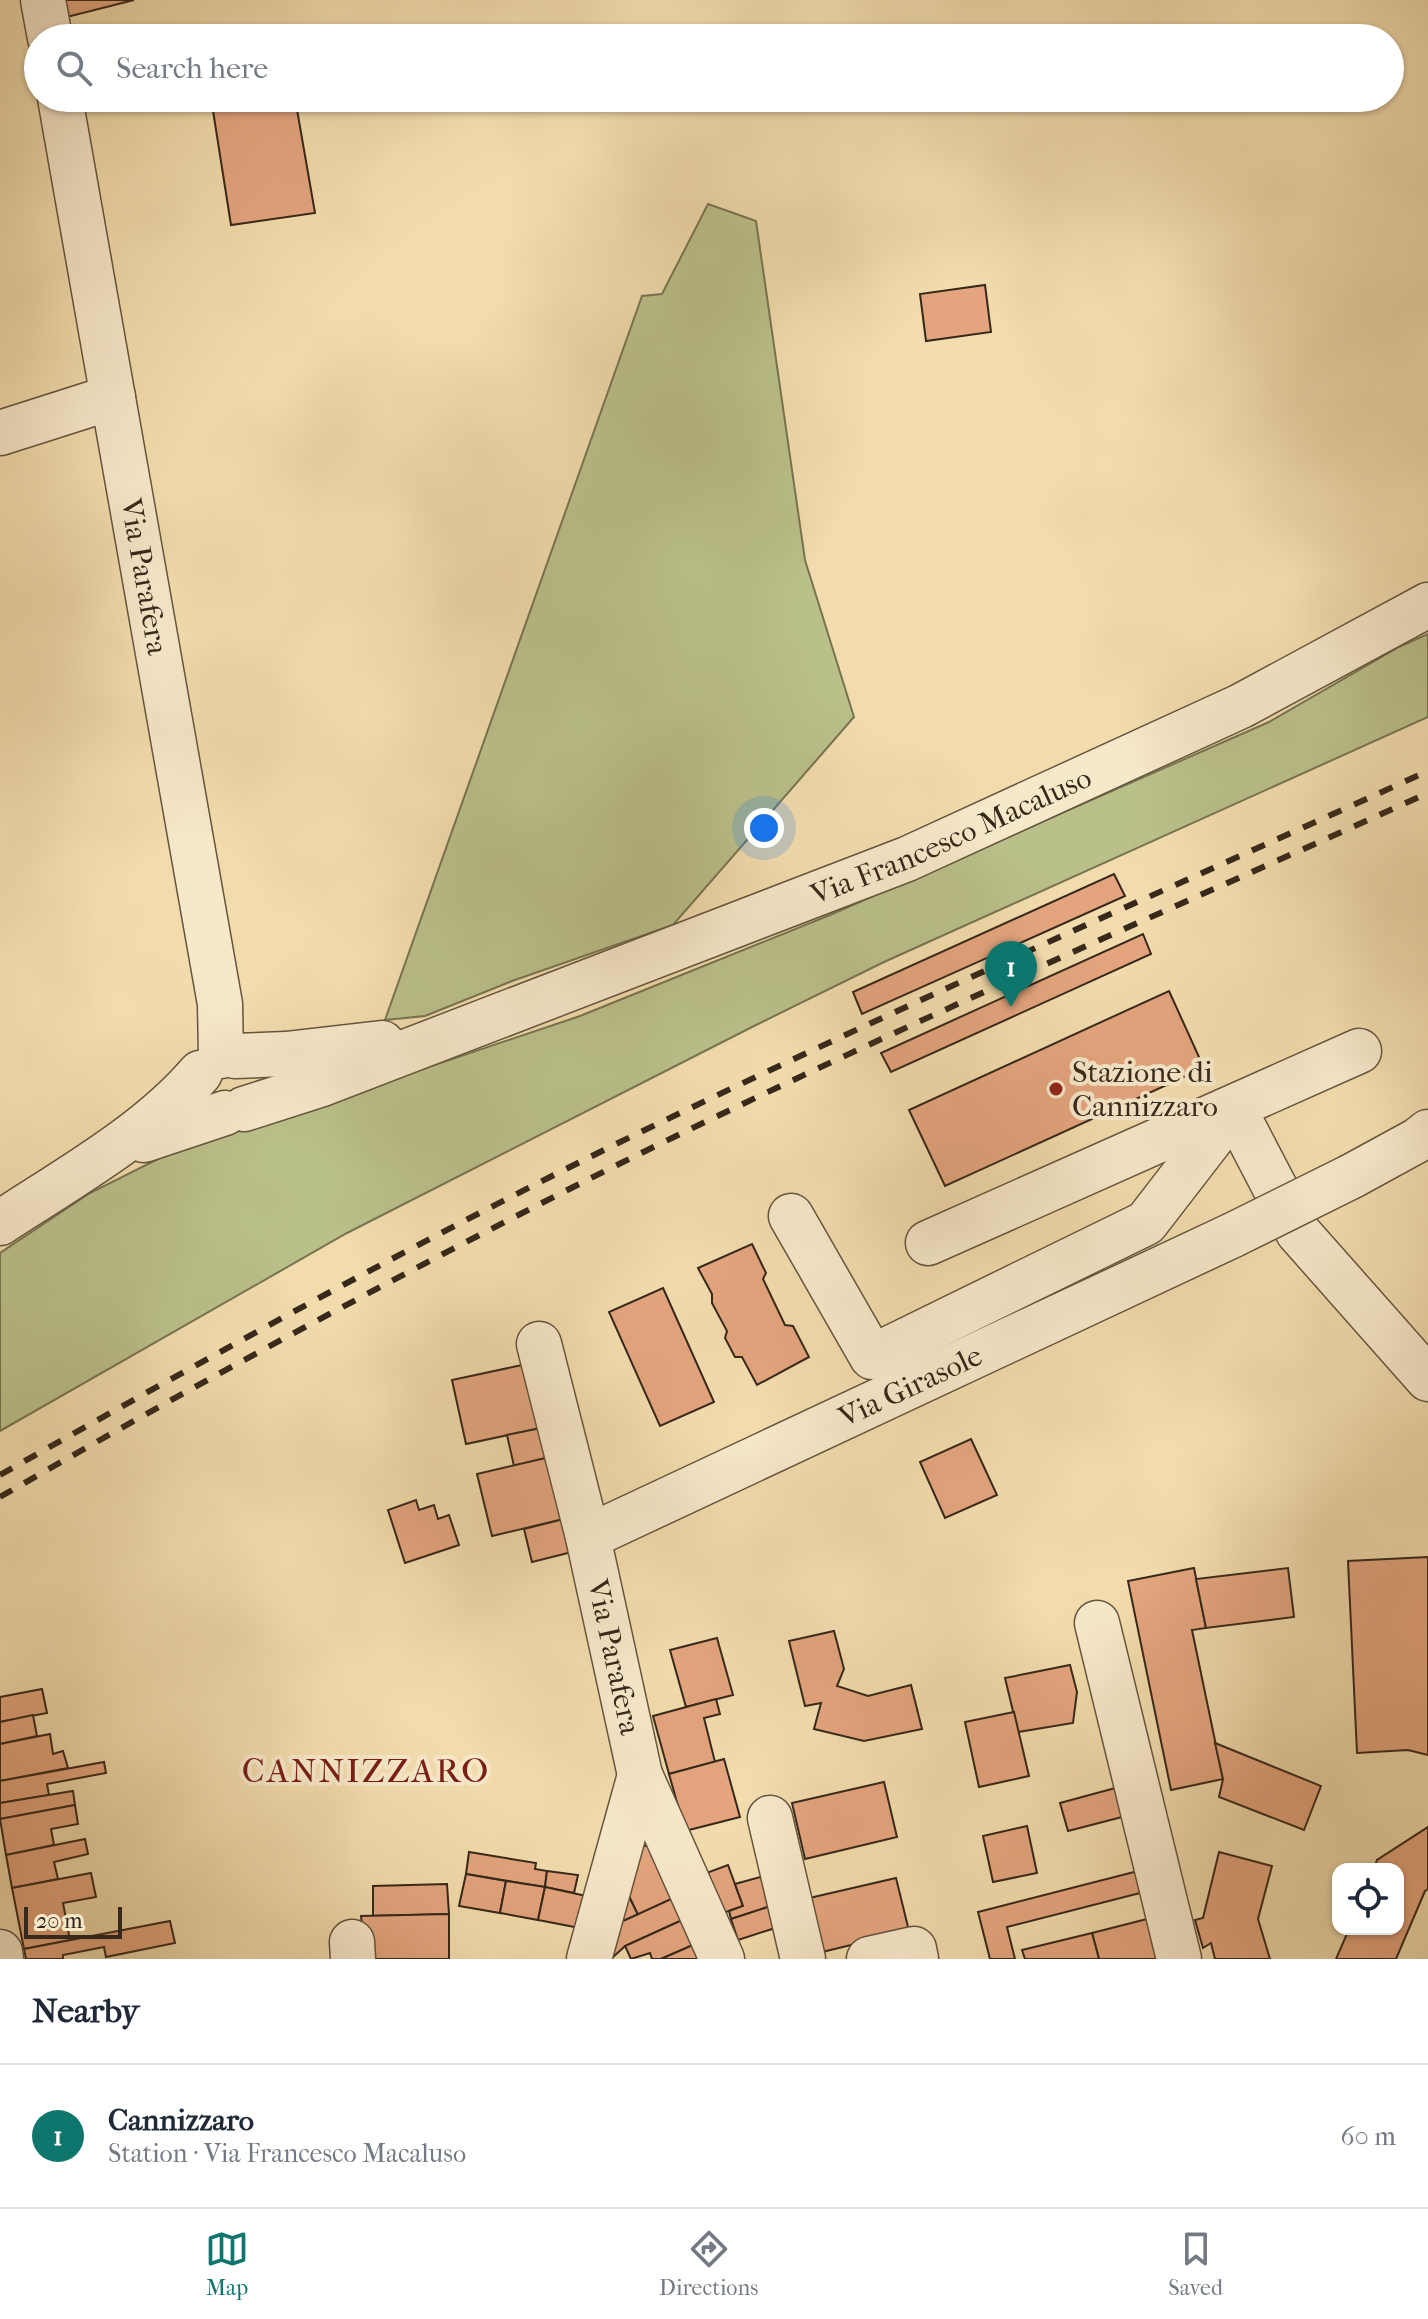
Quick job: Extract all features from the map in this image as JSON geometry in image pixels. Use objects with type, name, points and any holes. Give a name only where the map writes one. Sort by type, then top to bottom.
[{"type":"street","points":[[43,0],[47,24]]},
{"type":"street","name":"Via Parafera","points":[[62,112],[220,1004],[219,1062]]},
{"type":"street","points":[[0,433],[113,397]]},
{"type":"street","name":"Via Francesco Macaluso","points":[[459,1031],[907,859],[1241,706],[1428,605]]},
{"type":"street","points":[[0,1223],[87,1166],[219,1062],[357,1047],[459,1031]]},
{"type":"street","points":[[87,1166],[196,1121],[322,1084],[459,1031]]},
{"type":"street","points":[[928,1243],[1359,1051]]},
{"type":"street","points":[[219,1062],[251,1067],[256,1079],[256,1093],[234,1111]]},
{"type":"street","points":[[791,1216],[872,1357],[1146,1223],[1234,1109]]},
{"type":"street","points":[[1234,1109],[1298,1232],[1428,1379]]},
{"type":"street","name":"Via Girasole","points":[[588,1537],[1233,1235],[1352,1176],[1428,1132]]},
{"type":"street","name":"Via Parafera","points":[[539,1344],[588,1537],[640,1775],[722,1959]]},
{"type":"street","points":[[1097,1623],[1179,1959]]},
{"type":"street","points":[[589,1959],[640,1775]]},
{"type":"street","points":[[770,1818],[803,1959]]},
{"type":"street","points":[[869,1959],[914,1949],[916,1959]]},
{"type":"street","points":[[0,1952],[1,1959]]},
{"type":"green space","points":[[708,204],[756,221],[805,560],[854,717],[673,925],[512,981],[425,1016],[385,1020],[642,296],[662,294]]},
{"type":"green space","points":[[1428,634],[1428,717],[884,962],[756,1025],[347,1233],[0,1431],[0,1253],[90,1193],[164,1156],[580,1016],[830,915],[1269,722],[1399,647]]},
{"type":"building","points":[[56,0],[134,0],[59,19]]},
{"type":"building","points":[[213,112],[297,112],[315,213],[231,225]]},
{"type":"building","points":[[985,285],[991,332],[926,341],[920,294]]},
{"type":"building","points":[[1114,874],[1125,896],[862,1014],[853,992]]},
{"type":"building","points":[[1143,934],[1151,954],[891,1072],[881,1053]]},
{"type":"building","name":"Stazione di Cannizzaro","points":[[1169,991],[1204,1068],[945,1186],[909,1110]]},
{"type":"building","points":[[752,1244],[766,1273],[763,1279],[785,1325],[793,1326],[809,1357],[757,1385],[742,1357],[735,1357],[725,1338],[727,1331],[698,1268]]},
{"type":"building","points":[[663,1288],[714,1402],[660,1426],[609,1312]]},
{"type":"building","points":[[527,1364],[541,1428],[466,1444],[452,1380]]},
{"type":"building","points":[[541,1428],[550,1457],[514,1466],[507,1435]]},
{"type":"building","points":[[971,1439],[997,1495],[945,1518],[920,1462]]},
{"type":"building","points":[[550,1457],[564,1519],[492,1536],[477,1474]]},
{"type":"building","points":[[416,1500],[419,1510],[434,1505],[438,1519],[449,1515],[459,1545],[405,1563],[388,1510]]},
{"type":"building","points":[[564,1519],[572,1552],[532,1562],[524,1529]]},
{"type":"building","points":[[1428,1557],[1428,1755],[1408,1750],[1357,1753],[1348,1561]]},
{"type":"building","points":[[1194,1568],[1206,1628],[1192,1630],[1223,1779],[1171,1790],[1128,1581]]},
{"type":"building","points":[[1288,1568],[1294,1617],[1206,1628],[1196,1579]]},
{"type":"building","points":[[834,1631],[844,1669],[837,1686],[868,1696],[911,1685],[922,1729],[864,1741],[814,1729],[821,1703],[805,1706],[789,1641]]},
{"type":"building","points":[[717,1638],[733,1695],[686,1707],[670,1650]]},
{"type":"building","points":[[1070,1665],[1077,1692],[1073,1723],[1018,1732],[1005,1678]]},
{"type":"building","points":[[42,1689],[47,1713],[0,1722],[0,1697]]},
{"type":"building","points":[[716,1699],[720,1714],[704,1718],[715,1762],[669,1774],[653,1716]]},
{"type":"building","points":[[1014,1712],[1029,1776],[979,1787],[965,1722]]},
{"type":"building","points":[[33,1715],[37,1736],[0,1744],[0,1722]]},
{"type":"building","points":[[50,1734],[53,1754],[63,1751],[68,1768],[0,1781],[0,1744]]},
{"type":"building","points":[[1215,1743],[1321,1786],[1304,1830],[1219,1797],[1223,1779]]},
{"type":"building","points":[[724,1759],[740,1817],[685,1831],[669,1774]]},
{"type":"building","points":[[104,1762],[106,1773],[47,1784],[49,1795],[0,1803],[0,1781]]},
{"type":"building","points":[[884,1782],[897,1837],[805,1859],[792,1803]]},
{"type":"building","points":[[1119,1787],[1126,1816],[1068,1831],[1060,1803]]},
{"type":"building","points":[[73,1791],[75,1805],[0,1819],[0,1803]]},
{"type":"building","points":[[75,1805],[78,1824],[51,1829],[54,1845],[6,1855],[0,1819]]},
{"type":"building","points":[[1027,1826],[1037,1873],[993,1882],[983,1836]]},
{"type":"building","points":[[1428,1827],[1428,1889],[1396,1959],[1336,1959],[1346,1935],[1404,1935],[1404,1863],[1376,1863]]},
{"type":"building","points":[[85,1839],[88,1854],[54,1862],[58,1879],[12,1888],[6,1855]]},
{"type":"building","points":[[660,1843],[682,1894],[638,1915],[624,1886],[634,1848]]},
{"type":"building","points":[[469,1852],[536,1863],[535,1869],[547,1871],[545,1887],[466,1874]]},
{"type":"building","points":[[1219,1852],[1272,1866],[1258,1919],[1270,1959],[1215,1959],[1211,1943],[1203,1948],[1195,1920],[1203,1918]]},
{"type":"building","points":[[728,1865],[743,1906],[715,1916],[701,1875]]},
{"type":"building","points":[[547,1871],[578,1875],[574,1893],[545,1887]]},
{"type":"building","points":[[1138,1871],[1144,1892],[1007,1927],[1015,1959],[990,1959],[978,1912]]},
{"type":"building","points":[[91,1873],[96,1897],[63,1903],[70,1940],[24,1949],[12,1888]]},
{"type":"building","points":[[466,1874],[506,1881],[500,1913],[459,1906]]},
{"type":"building","points":[[764,1876],[771,1906],[731,1919],[729,1911],[743,1906],[735,1884]]},
{"type":"building","points":[[896,1878],[909,1931],[818,1953],[805,1899]]},
{"type":"building","points":[[506,1881],[545,1887],[538,1920],[500,1913]]},
{"type":"building","points":[[447,1884],[449,1914],[373,1916],[373,1886]]},
{"type":"building","points":[[624,1886],[638,1915],[623,1921],[616,1916]]},
{"type":"building","points":[[545,1887],[591,1897],[585,1929],[538,1920]]},
{"type":"building","points":[[682,1894],[691,1916],[625,1946],[611,1959],[616,1916],[623,1921]]},
{"type":"building","points":[[771,1906],[778,1927],[738,1940],[731,1919]]},
{"type":"building","points":[[449,1914],[449,1959],[366,1959],[361,1916]]},
{"type":"building","points":[[691,1916],[702,1941],[661,1959],[652,1959],[650,1953],[631,1959],[625,1946]]},
{"type":"building","points":[[1147,1919],[1157,1959],[1099,1959],[1092,1933]]},
{"type":"building","points":[[170,1921],[175,1943],[106,1957],[104,1947],[63,1955],[63,1959],[26,1959],[24,1949]]},
{"type":"building","points":[[1092,1933],[1099,1959],[1025,1959],[1022,1950]]},
{"type":"building","points":[[702,1941],[710,1959],[661,1959]]},
{"type":"railway","points":[[0,1475],[301,1308],[606,1149],[913,1004],[1428,771]]},
{"type":"railway","points":[[0,1497],[304,1328],[613,1167],[917,1023],[1428,793]]},
{"type":"place","name":"Cannizzaro","points":[[1011,1007]]},
{"type":"place","name":"Stazione di Cannizzaro","points":[[1056,1089]]},
{"type":"district","name":"CANNIZZARO","points":[[366,1771]]}]
